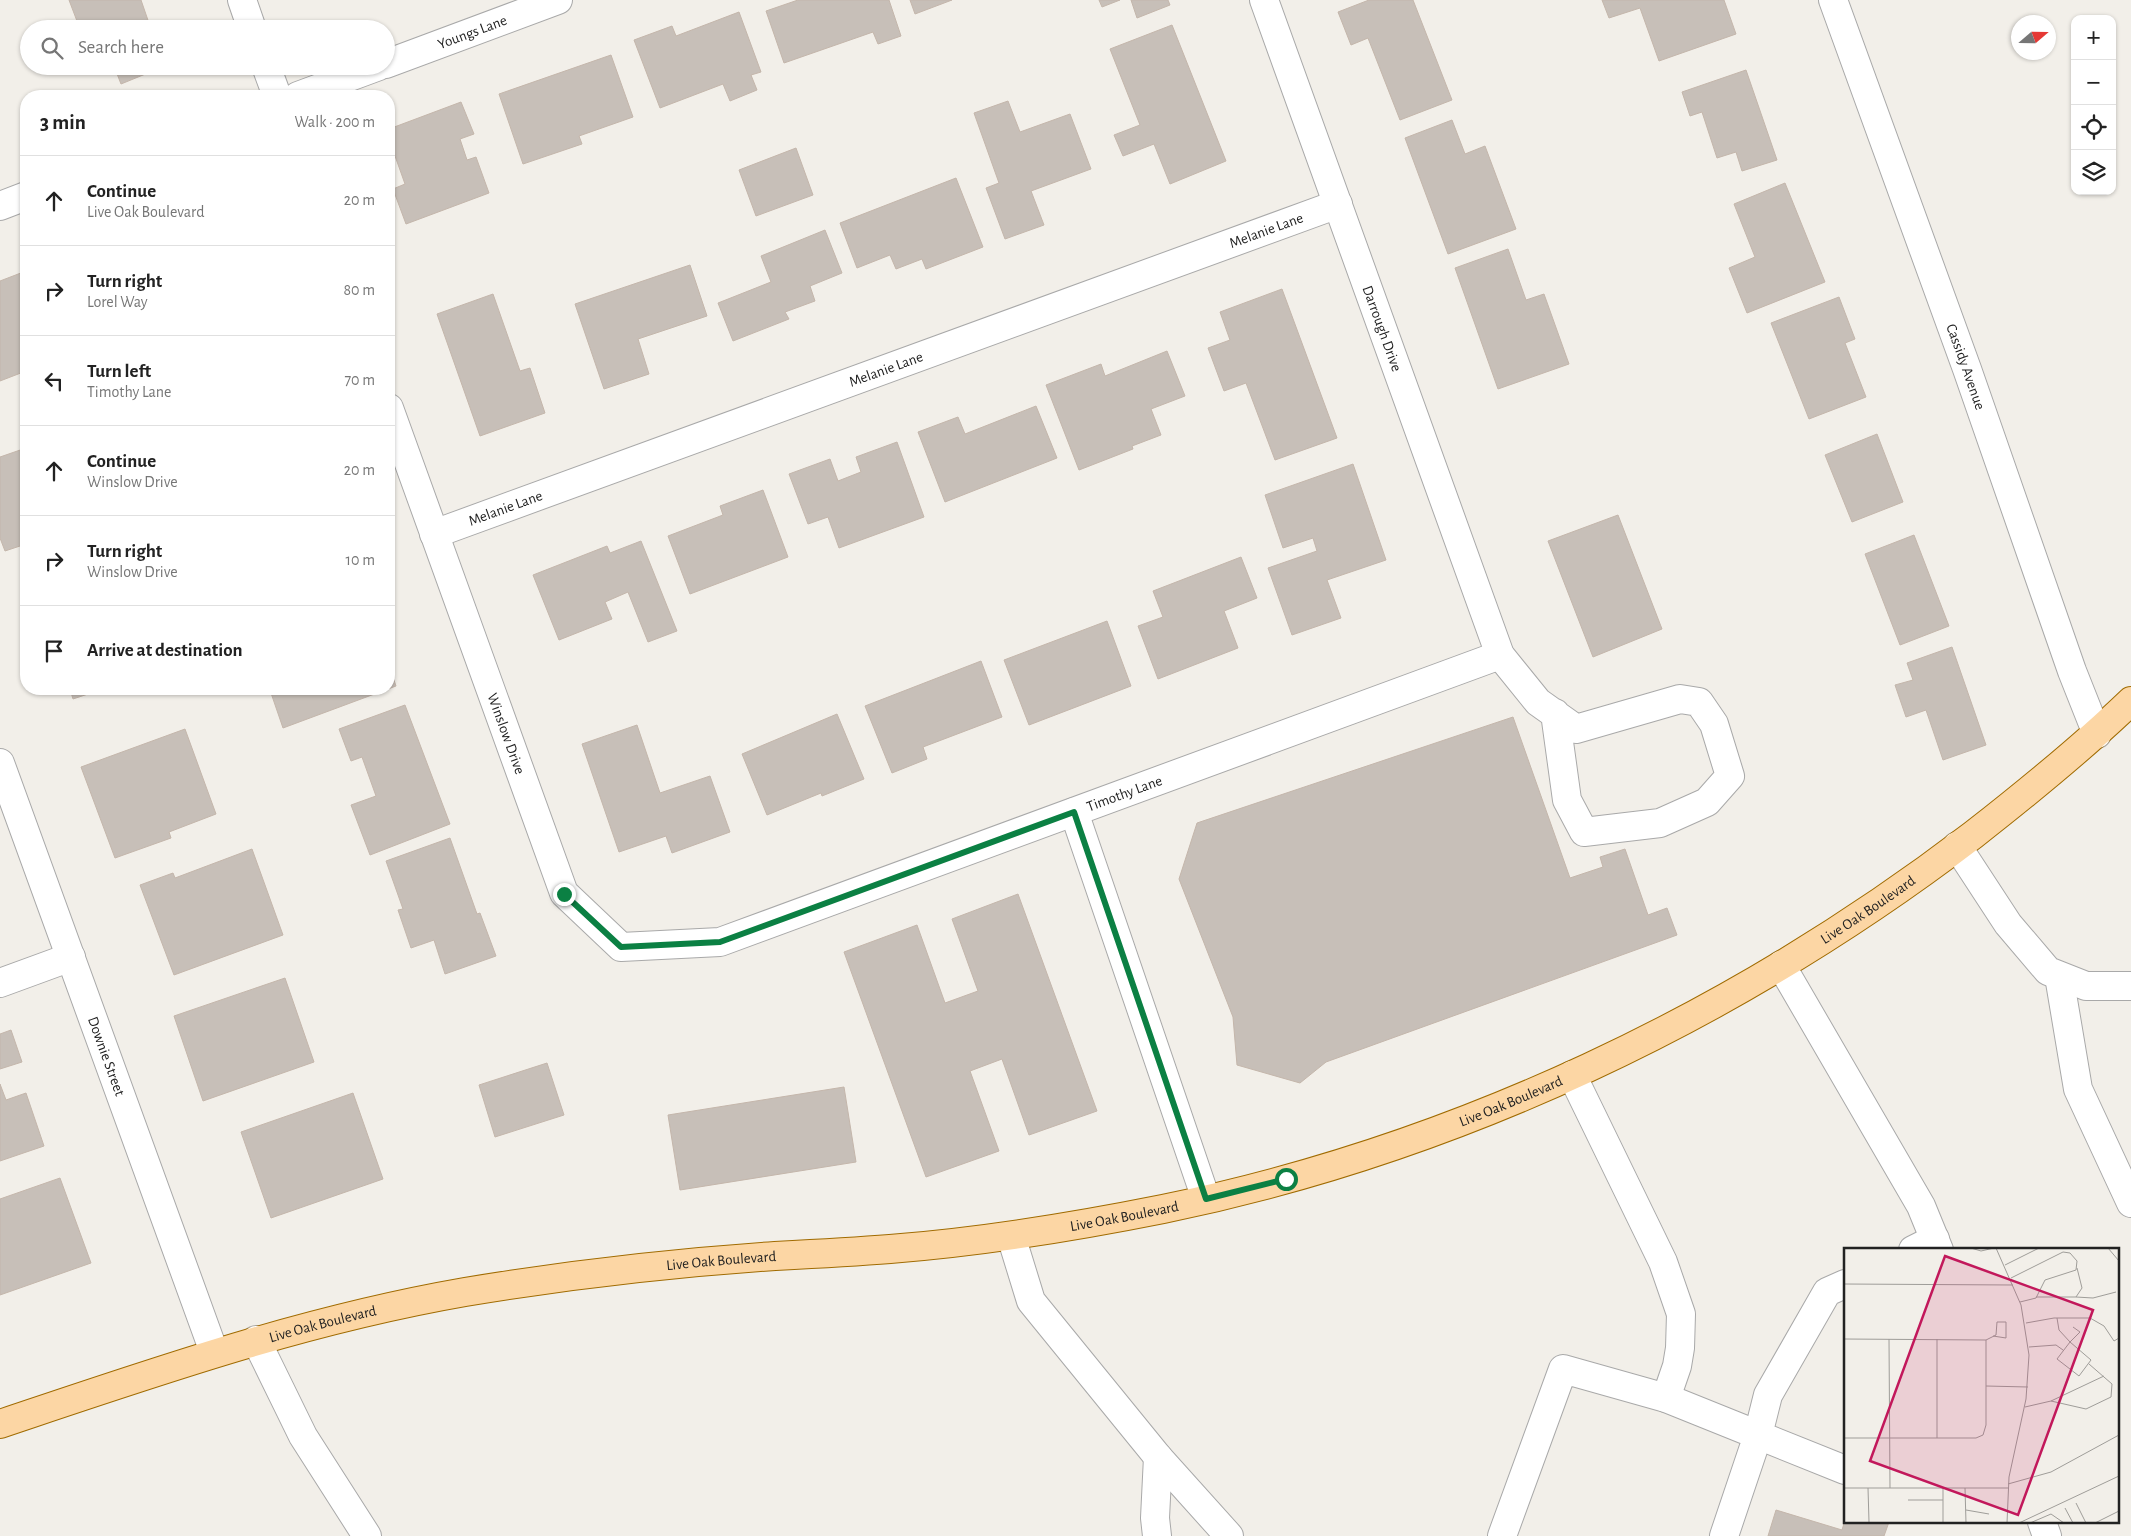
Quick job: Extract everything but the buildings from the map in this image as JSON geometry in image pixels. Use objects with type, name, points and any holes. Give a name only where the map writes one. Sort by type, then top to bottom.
[{"type":"main road","name":"Live Oak Boulevard","points":[[0,1424],[214,1352],[315,1323],[463,1292],[657,1267],[769,1256],[892,1249],[1011,1236],[1130,1215],[1206,1199],[1286,1179],[1362,1156],[1454,1124],[1572,1075],[1717,1002],[1781,965],[1859,917],[1957,846],[2097,734],[2131,701]]},
{"type":"street","points":[[242,0],[249,20]]},
{"type":"street","name":"Youngs Lane","points":[[395,61],[558,0]]},
{"type":"street","name":"Darrough Drive","points":[[1264,0],[1500,655],[1538,702],[1555,713],[1576,729],[1680,699],[1699,702],[1714,724],[1730,776],[1707,802],[1660,822],[1584,832],[1567,800],[1555,713]]},
{"type":"street","name":"Cassidy Avenue","points":[[1833,0],[1967,368],[2072,672],[2097,734]]},
{"type":"street","points":[[269,75],[275,90]]},
{"type":"street","points":[[314,90],[355,75]]},
{"type":"street","points":[[0,206],[20,198]]},
{"type":"street","name":"Melanie Lane","points":[[434,534],[1338,204]]},
{"type":"street","name":"Winslow Drive","points":[[395,425],[564,894],[621,947],[720,942]]},
{"type":"street","name":"Timothy Lane","points":[[720,942],[1500,655]]},
{"type":"street","name":"Downie Street","points":[[0,763],[214,1352]]},
{"type":"street","points":[[1074,812],[1206,1199]]},
{"type":"street","points":[[1957,846],[2008,924],[2048,971],[2086,986],[2131,986]]},
{"type":"street","points":[[0,983],[71,958]]},
{"type":"street","points":[[1781,965],[1921,1206],[1929,1246]]},
{"type":"street","points":[[2060,976],[2078,1089],[2131,1203]]},
{"type":"street","points":[[1572,1075],[1663,1262],[1681,1314],[1678,1366],[1666,1398]]},
{"type":"street","points":[[1011,1236],[1031,1301],[1158,1457],[1229,1536]]},
{"type":"street","points":[[1724,1536],[1758,1435],[1768,1395],[1827,1292],[1844,1284]]},
{"type":"street","points":[[256,1340],[303,1436],[367,1536]]},
{"type":"street","points":[[1502,1536],[1564,1369],[1666,1398],[1844,1470]]},
{"type":"street","points":[[1157,1536],[1154,1518],[1158,1457]]},
{"type":"street","points":[[2043,1524],[2047,1536]]},
{"type":"route","points":[[564,894],[621,947],[720,942],[1074,812],[1206,1199],[1286,1179]]}]
